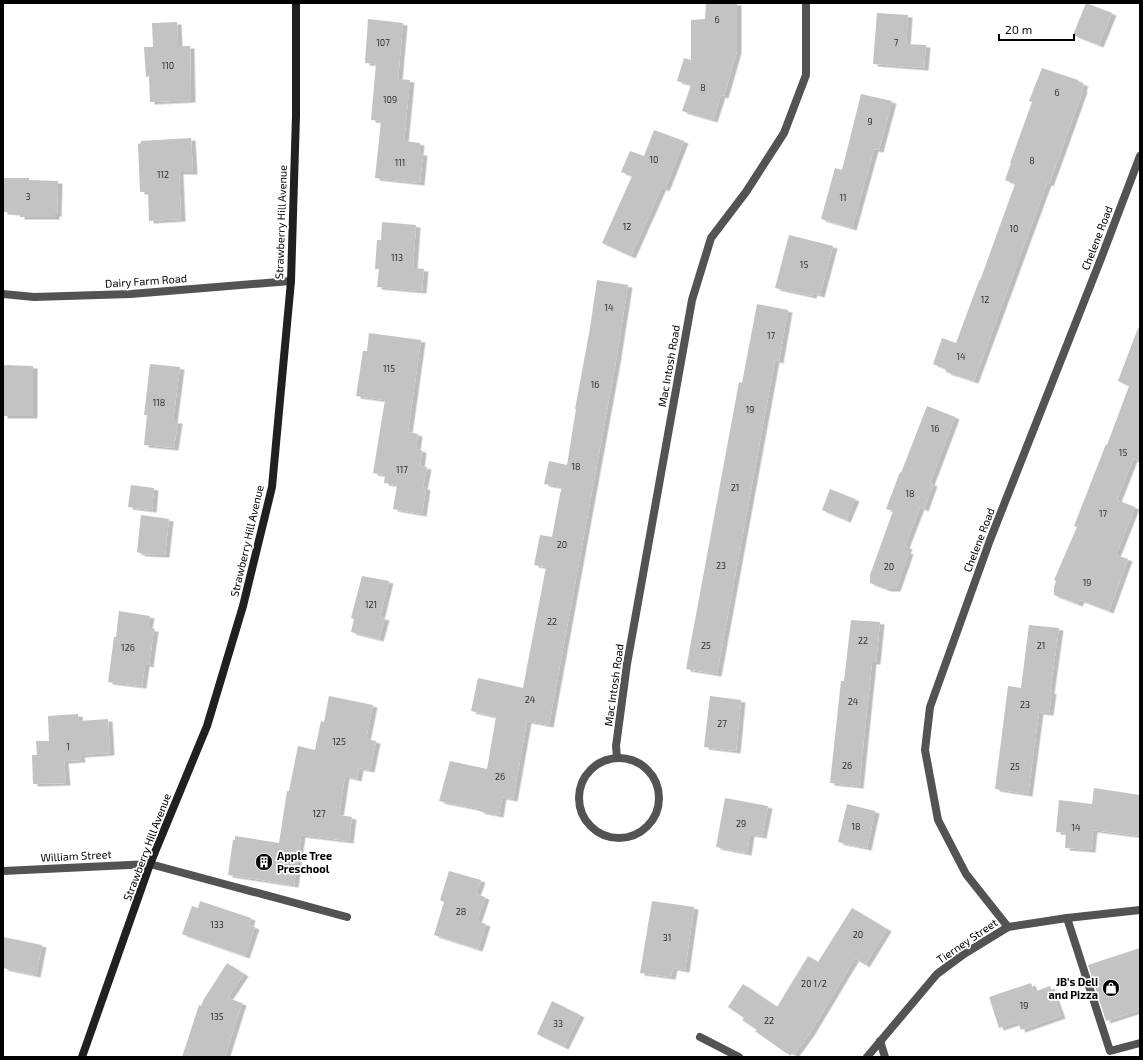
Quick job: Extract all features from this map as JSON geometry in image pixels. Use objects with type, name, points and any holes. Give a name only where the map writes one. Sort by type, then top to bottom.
[{"type":"main road","name":"Strawberry Hill Avenue","points":[[82,1057],[150,864],[207,726],[245,598],[272,487],[291,281],[296,116],[296,3]]},
{"type":"street","name":"Mac Intosh Road","points":[[616,758],[616,746],[627,664],[692,300],[710,238],[746,192],[784,133],[806,75],[806,3]]},
{"type":"street","name":"Chelene Road","points":[[1008,927],[966,874],[938,820],[925,750],[930,707],[990,540],[1140,156]]},
{"type":"street","name":"Dairy Farm Road","points":[[3,294],[34,297],[131,294],[291,281]]},
{"type":"street","points":[[616,758],[632,761],[645,769],[654,781],[658,796],[656,811],[648,824],[636,834],[621,838],[605,836],[592,828],[582,815],[579,800],[581,785],[589,771],[602,762],[616,758]]},
{"type":"street","name":"William Street","points":[[3,871],[150,864],[347,917]]},
{"type":"street","name":"Tierney Street","points":[[867,1057],[936,974],[964,954],[1008,927],[1067,918],[1140,910]]},
{"type":"street","points":[[1067,918],[1110,1051],[1140,1043]]},
{"type":"street","points":[[700,1038],[739,1057]]},
{"type":"street","points":[[880,1041],[885,1057]]},
{"type":"building","points":[[706,3],[737,3],[737,51],[724,96],[721,95],[713,120],[682,111],[691,85],[677,81],[684,58],[691,60],[691,20],[705,19]]},
{"type":"building","points":[[1086,3],[1112,13],[1099,45],[1073,35]]},
{"type":"building","points":[[877,13],[908,15],[906,44],[926,45],[924,68],[873,64]]},
{"type":"building","points":[[368,19],[403,23],[398,79],[410,80],[404,141],[420,143],[419,153],[423,153],[420,183],[375,178],[381,121],[371,120],[376,64],[365,63]]},
{"type":"building","points":[[177,22],[178,46],[190,46],[191,100],[150,102],[149,76],[146,77],[144,47],[153,47],[152,23]]},
{"type":"building","points":[[1042,68],[1078,80],[1078,82],[1084,84],[1083,90],[974,381],[946,372],[946,369],[933,364],[942,338],[956,343],[981,278],[1015,184],[1005,180],[1032,102],[1029,101]]},
{"type":"building","points":[[861,94],[892,101],[879,150],[874,149],[852,228],[821,219],[835,168],[842,170]]},
{"type":"building","points":[[654,130],[684,141],[665,189],[662,187],[631,256],[602,243],[632,176],[621,172],[630,151],[644,156]]},
{"type":"building","points":[[191,138],[193,172],[179,172],[181,219],[149,221],[148,192],[140,192],[138,144],[141,143],[141,141]]},
{"type":"building","points":[[3,178],[29,178],[29,180],[58,181],[57,214],[55,214],[55,217],[20,217],[20,213],[3,212]]},
{"type":"building","points":[[382,222],[416,225],[413,268],[424,269],[422,291],[377,287],[379,269],[375,269],[377,240],[381,240]]},
{"type":"building","points":[[789,235],[833,246],[820,295],[813,293],[812,296],[775,288]]},
{"type":"building","points":[[597,280],[628,285],[616,361],[549,725],[527,721],[513,799],[502,797],[499,815],[479,811],[479,809],[439,801],[450,761],[487,769],[496,717],[471,711],[478,678],[523,688],[546,567],[534,565],[540,535],[552,537],[562,487],[544,484],[549,461],[567,465]]},
{"type":"building","points":[[757,304],[788,310],[779,361],[775,360],[717,674],[686,669],[739,382],[742,383]]},
{"type":"building","points":[[1138,328],[1140,328],[1140,461],[1133,459],[1117,500],[1135,507],[1116,555],[1128,559],[1109,611],[1080,600],[1078,604],[1054,595],[1056,581],[1054,580],[1077,527],[1074,526],[1129,386],[1118,381]]},
{"type":"building","points":[[369,333],[421,340],[408,432],[418,434],[416,449],[422,450],[420,466],[427,467],[423,487],[426,488],[422,514],[393,509],[397,485],[384,483],[385,475],[373,473],[385,400],[356,396],[363,351],[367,351]]},
{"type":"building","points":[[150,364],[180,367],[173,421],[178,421],[174,448],[144,445],[147,415],[144,415]]},
{"type":"building","points":[[3,365],[33,366],[33,416],[3,416]]},
{"type":"building","points":[[927,406],[955,417],[930,483],[933,484],[924,509],[920,507],[905,546],[908,547],[906,551],[909,552],[896,589],[887,589],[870,583],[870,575],[893,511],[886,509]]},
{"type":"building","points":[[131,485],[154,488],[152,510],[128,507]]},
{"type":"building","points":[[830,489],[855,499],[846,520],[822,510]]},
{"type":"building","points":[[141,515],[169,519],[165,555],[142,554],[137,552]]},
{"type":"building","points":[[362,576],[389,581],[380,617],[385,618],[379,639],[351,632],[354,619],[351,618]]},
{"type":"building","points":[[119,611],[150,616],[148,626],[150,626],[150,629],[154,629],[149,665],[145,664],[142,686],[108,682]]},
{"type":"building","points":[[851,620],[880,622],[876,662],[872,662],[859,786],[830,783],[841,681],[844,681]]},
{"type":"building","points":[[1029,625],[1059,628],[1050,691],[1052,692],[1049,713],[1039,712],[1028,794],[995,789],[1008,686],[1021,688]]},
{"type":"building","points":[[329,696],[373,705],[366,739],[376,741],[370,770],[359,768],[357,779],[345,776],[339,815],[352,817],[349,841],[301,835],[294,885],[228,875],[233,840],[235,840],[235,836],[279,843],[287,791],[289,791],[298,746],[315,750],[321,721],[324,722]]},
{"type":"building","points":[[710,696],[741,700],[736,751],[704,747]]},
{"type":"building","points":[[78,714],[79,721],[108,719],[110,753],[80,755],[81,760],[64,761],[66,783],[33,784],[32,755],[37,755],[36,741],[49,741],[48,716]]},
{"type":"building","points":[[1094,788],[1140,795],[1140,836],[1093,830],[1091,850],[1065,848],[1066,833],[1056,832],[1059,800],[1092,804]]},
{"type":"building","points":[[725,798],[768,806],[762,836],[750,834],[747,853],[716,847]]},
{"type":"building","points":[[847,804],[875,811],[867,848],[838,842]]},
{"type":"building","points":[[449,871],[481,880],[476,894],[485,897],[477,921],[486,924],[478,949],[434,935],[444,902],[440,900]]},
{"type":"building","points":[[200,901],[251,918],[249,925],[255,927],[245,956],[182,934],[192,906],[198,908]]},
{"type":"building","points":[[652,901],[694,907],[685,970],[673,968],[671,977],[640,973]]},
{"type":"building","points":[[852,908],[887,929],[865,965],[855,958],[810,1033],[794,1055],[788,1051],[786,1053],[755,1031],[757,1030],[742,1020],[744,1018],[728,1007],[743,984],[777,1007],[808,956],[818,962]]},
{"type":"building","points":[[3,937],[42,945],[36,975],[3,968]]},
{"type":"building","name":"JB's Deli and Pizza","points":[[1140,948],[1140,1010],[1106,1021],[1088,965]]},
{"type":"building","points":[[227,963],[244,974],[228,998],[242,1003],[225,1057],[182,1057],[199,1005],[201,1006]]},
{"type":"building","points":[[1031,983],[1034,992],[1050,986],[1061,1016],[1021,1030],[1018,1022],[999,1028],[989,997]]},
{"type":"building","points":[[552,1001],[580,1015],[564,1047],[537,1034]]},
{"type":"place","name":"Apple Tree Preschool","points":[[264,862]]},
{"type":"place","name":"JB's Deli and Pizza","points":[[1111,988]]}]
